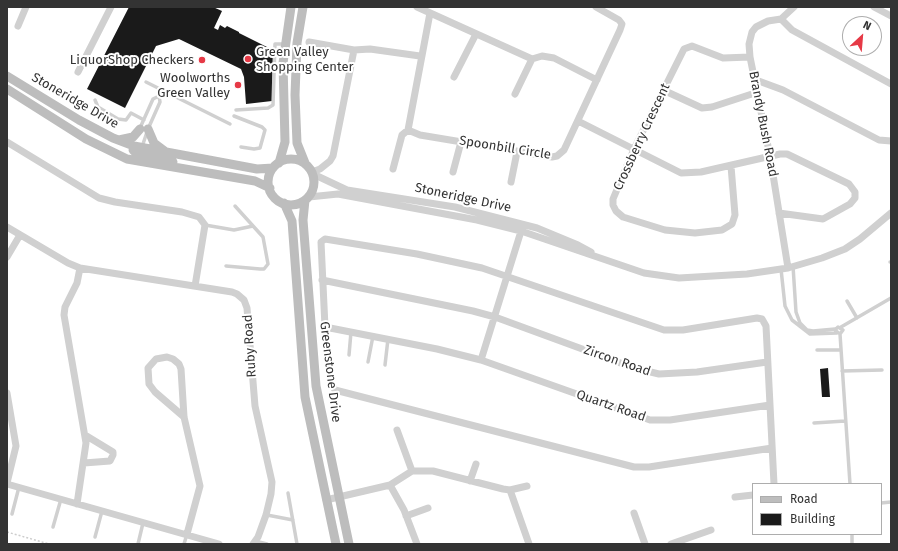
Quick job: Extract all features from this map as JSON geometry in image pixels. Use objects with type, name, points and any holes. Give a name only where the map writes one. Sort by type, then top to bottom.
[{"type":"main road","points":[[291,7],[285,44],[283,80],[284,142],[276,165],[269,176],[270,188],[275,197],[284,203],[294,204],[307,198],[314,185],[312,173],[305,163],[297,143],[295,95],[297,43],[303,7]]},
{"type":"main road","name":"Stoneridge Drive","points":[[7,76],[79,120],[118,140],[138,147],[257,169],[276,165]]},
{"type":"main road","name":"Stoneridge Drive","points":[[7,90],[86,139],[116,155],[136,161],[188,171],[255,181],[270,188]]},
{"type":"main road","points":[[118,140],[131,138],[144,129],[154,143],[167,153]]},
{"type":"main road","points":[[138,147],[133,150],[137,154],[175,163],[188,171]]},
{"type":"main road","points":[[276,165],[293,159],[305,163]]},
{"type":"main road","name":"Greenstone Drive","points":[[307,198],[303,220],[315,373],[349,544]]},
{"type":"main road","name":"Greenstone Drive","points":[[284,203],[292,221],[305,397],[336,544]]},
{"type":"street","points":[[18,26],[26,7]]},
{"type":"street","points":[[78,72],[111,7]]},
{"type":"street","points":[[417,7],[532,59],[542,56],[550,56],[597,80]]},
{"type":"street","name":"Spoonbill Circle","points":[[408,130],[414,133],[517,152],[552,157],[557,156],[564,150],[622,24],[613,15],[596,7]]},
{"type":"street","name":"Brandy Bush Road","points":[[787,268],[770,156],[756,80],[750,57],[749,40],[754,29],[761,24],[781,19],[794,7]]},
{"type":"street","points":[[874,7],[891,16]]},
{"type":"street","points":[[393,169],[402,135],[408,130],[420,56],[430,13]]},
{"type":"street","points":[[781,19],[792,30],[891,84]]},
{"type":"street","points":[[454,77],[476,34]]},
{"type":"street","points":[[309,42],[354,50],[370,49],[420,56]]},
{"type":"street","name":"Crossberry Crescent","points":[[731,166],[736,210],[732,224],[718,231],[675,232],[623,217],[614,208],[613,199],[634,149],[681,54],[688,47],[698,47],[728,59],[750,57]]},
{"type":"street","points":[[312,173],[330,161],[333,156],[354,50]]},
{"type":"street","points":[[515,94],[532,59]]},
{"type":"street","points":[[756,80],[783,90],[882,141],[891,141]]},
{"type":"street","points":[[663,90],[702,108],[712,107],[758,92]]},
{"type":"street","points":[[578,121],[672,170],[681,173],[690,173],[731,166],[780,154],[790,154],[849,184],[855,192],[855,198],[852,202],[820,220],[779,213]]},
{"type":"street","points":[[7,142],[100,198],[115,202],[194,214],[199,217],[205,225],[195,286]]},
{"type":"street","points":[[453,172],[461,142]]},
{"type":"street","points":[[511,182],[517,152]]},
{"type":"street","name":"Stoneridge Drive","points":[[312,173],[347,190],[455,207],[522,228]]},
{"type":"street","name":"Stoneridge Drive","points":[[307,198],[338,194],[522,228],[537,228],[578,245],[604,260],[644,273],[679,278],[710,277],[787,268],[845,249],[867,235],[891,213]]},
{"type":"street","points":[[780,221],[791,216]]},
{"type":"street","name":"Ruby Road","points":[[7,227],[80,268],[237,294],[247,304],[255,406],[272,482],[266,515],[254,542]]},
{"type":"street","points":[[325,327],[388,339],[481,360],[522,228]]},
{"type":"street","points":[[7,257],[20,235]]},
{"type":"street","points":[[772,448],[634,467],[334,390],[332,387],[325,327],[321,242],[325,240],[417,254],[507,275],[654,328],[664,330],[684,330],[757,318],[762,319],[766,323],[774,483]]},
{"type":"street","points":[[77,504],[86,448],[85,435],[64,321],[65,307],[77,283],[80,268]]},
{"type":"street","name":"Zircon Road","points":[[322,280],[495,317],[634,368],[659,374],[697,372],[767,362]]},
{"type":"street","points":[[184,417],[155,392],[149,384],[148,368],[156,359],[167,357],[177,361],[179,364],[184,417],[200,486],[187,534]]},
{"type":"street","name":"Quartz Road","points":[[481,360],[650,420],[670,420],[770,405]]},
{"type":"street","points":[[7,393],[16,446],[7,484],[218,544]]},
{"type":"street","points":[[397,430],[412,471]]},
{"type":"street","points":[[84,463],[110,461],[113,455],[109,449],[85,435]]},
{"type":"street","points":[[470,481],[476,464]]},
{"type":"street","points":[[326,500],[390,485],[412,471],[433,470],[470,481],[510,490],[527,486]]},
{"type":"street","points":[[390,485],[406,516],[417,544]]},
{"type":"street","points":[[510,490],[529,544]]},
{"type":"street","points":[[735,497],[752,495]]},
{"type":"street","points":[[406,516],[428,508]]},
{"type":"street","points":[[634,513],[645,544]]},
{"type":"street","points":[[671,544],[680,543],[711,530]]},
{"type":"lane","points":[[236,110],[268,108],[273,105],[275,44],[285,44]]},
{"type":"lane","points":[[146,82],[230,124]]},
{"type":"lane","points":[[138,147],[144,129],[160,102],[159,96],[162,90]]},
{"type":"lane","points":[[138,147],[144,129],[144,120],[153,99],[159,96]]},
{"type":"lane","points":[[95,100],[98,107],[118,120],[126,120],[131,113],[144,120]]},
{"type":"lane","points":[[234,116],[262,127],[265,130],[260,148],[240,147]]},
{"type":"lane","points":[[226,266],[260,269],[266,267],[268,260],[265,241],[235,206]]},
{"type":"lane","points":[[205,225],[234,230],[253,226]]},
{"type":"lane","points":[[787,268],[796,312],[800,323],[808,330],[836,329],[891,298]]},
{"type":"lane","points":[[787,268],[785,306],[792,320],[804,331],[813,335],[838,334],[843,330],[841,327]]},
{"type":"lane","points":[[847,301],[857,318]]},
{"type":"lane","points":[[836,329],[841,350],[850,483]]},
{"type":"lane","points":[[349,355],[351,332]]},
{"type":"lane","points":[[368,362],[372,336]]},
{"type":"lane","points":[[385,365],[388,339]]},
{"type":"lane","points":[[817,350],[841,350]]},
{"type":"lane","points":[[842,371],[882,370]]},
{"type":"lane","points":[[814,423],[845,421]]},
{"type":"lane","points":[[12,514],[19,487]]},
{"type":"lane","points":[[288,493],[297,544]]},
{"type":"lane","points":[[53,527],[61,499]]},
{"type":"lane","points":[[95,537],[102,511]]},
{"type":"lane","points":[[266,515],[293,520]]},
{"type":"lane","points":[[138,544],[143,523]]},
{"type":"lane","points":[[184,544],[187,534]]},
{"type":"lane","points":[[254,542],[267,544]]},
{"type":"path","points":[[7,532],[49,544]]},
{"type":"building","name":"Green Valley Shopping Center","points":[[129,7],[213,7],[222,11],[214,28],[218,30],[220,25],[225,28],[227,26],[273,50],[272,101],[246,104],[244,77],[241,69],[179,39],[156,46],[125,108],[87,89]]},
{"type":"building","points":[[828,368],[830,397],[822,397],[820,369]]},
{"type":"place","name":"Green Valley Shopping Center","points":[[248,59]]},
{"type":"place","name":"LiquorShop Checkers","points":[[202,60]]},
{"type":"place","name":"Woolworths Green Valley","points":[[238,85]]}]
